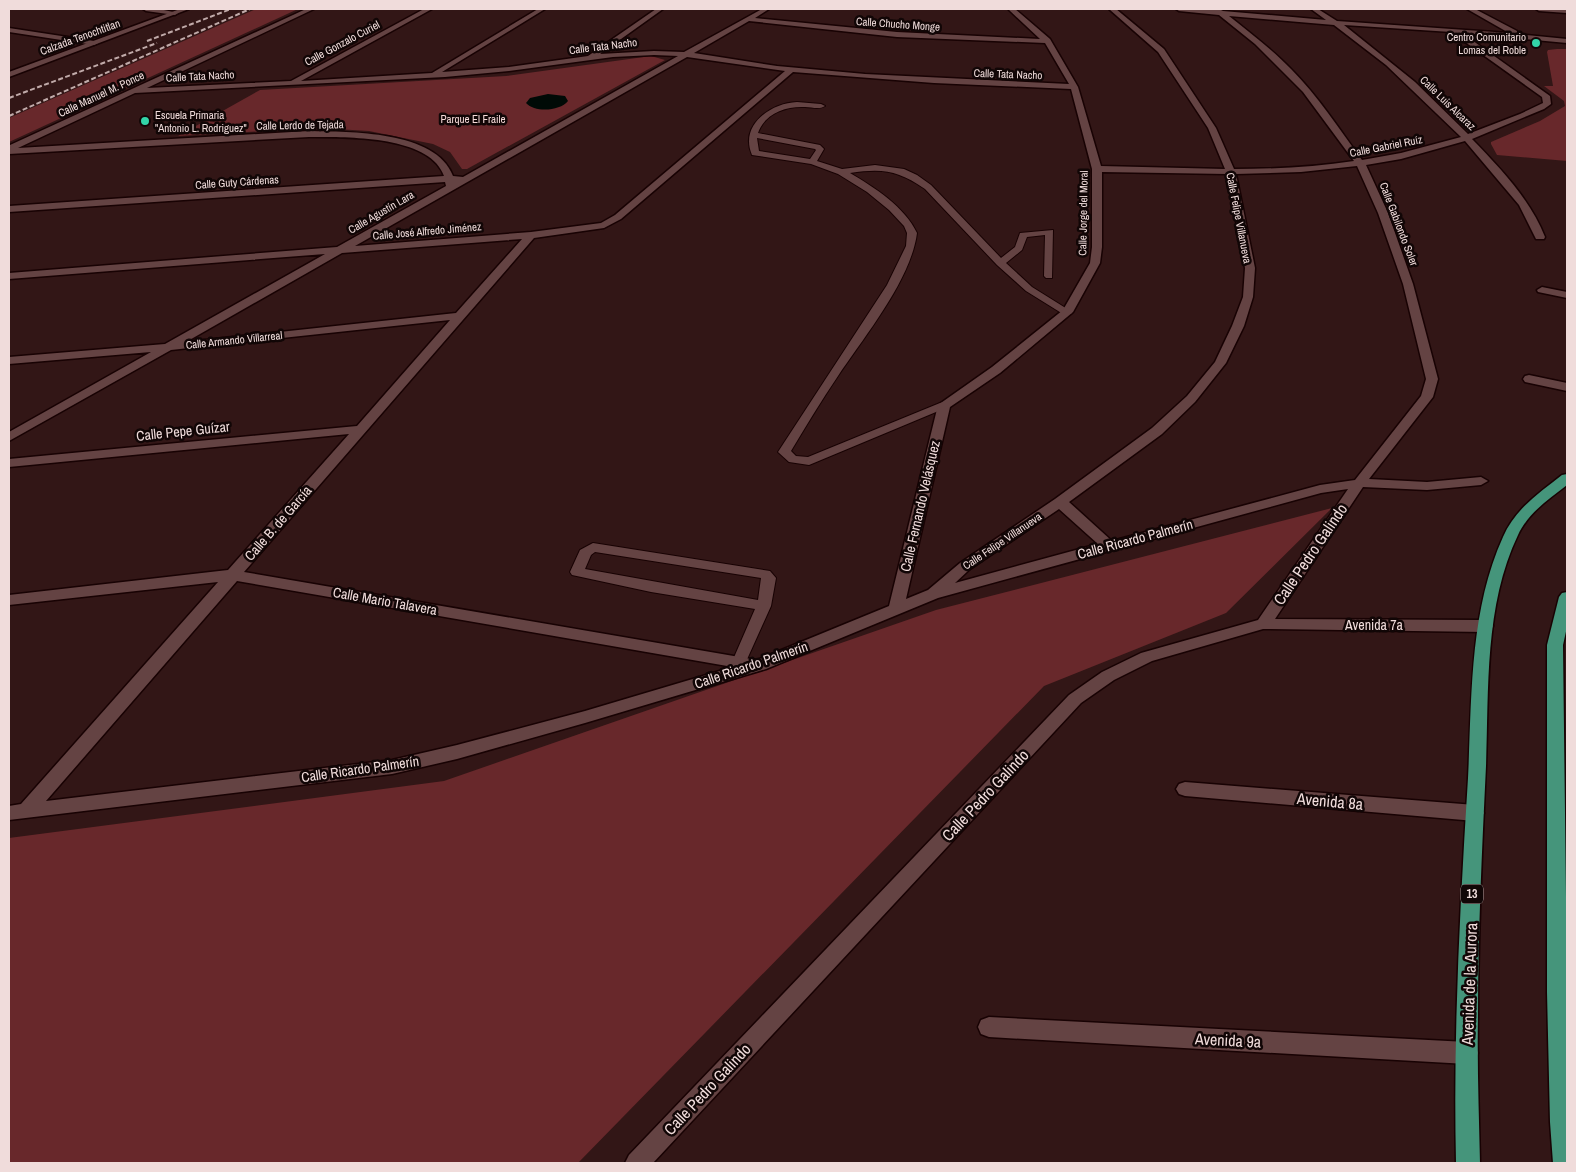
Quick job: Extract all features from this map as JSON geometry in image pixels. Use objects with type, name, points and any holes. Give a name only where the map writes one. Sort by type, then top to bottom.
[{"type":"main road","name":"13","points":[[1485,626],[1492,584],[1509,536],[1519,518],[1530,506],[1567,478]]},
{"type":"main road","points":[[1565,1163],[1561,1122],[1558,992],[1554,645],[1567,597]]},
{"type":"main road","name":"Avenida de la Aurora","points":[[1468,1163],[1467,1053],[1475,813],[1485,626]]},
{"type":"street","points":[[146,9],[175,13]]},
{"type":"street","name":"Calzada Tenochtitlan","points":[[9,74],[186,9]]},
{"type":"street","name":"Calle Manuel M. Ponce","points":[[9,150],[311,9]]},
{"type":"street","name":"Calle Gonzalo Curiel","points":[[292,82],[429,9]]},
{"type":"street","points":[[432,75],[542,9]]},
{"type":"street","points":[[588,59],[660,9]]},
{"type":"street","name":"Calle Agustín Lara","points":[[9,436],[339,251],[450,182],[466,178],[766,9]]},
{"type":"street","name":"Calle Jorge del Moral","points":[[944,405],[996,370],[1067,312],[1095,263],[1097,247],[1097,170],[1074,87],[1047,41],[1011,9]]},
{"type":"street","name":"Calle Felipe Villanueva","points":[[933,594],[965,566],[1060,502],[1158,431],[1192,399],[1220,363],[1238,326],[1248,296],[1250,268],[1247,247],[1231,173],[1212,128],[1161,51],[1112,9]]},
{"type":"street","points":[[1179,9],[1453,30],[1567,41]]},
{"type":"street","name":"Calle Luis Alcaraz","points":[[1314,9],[1335,22],[1428,99],[1469,139],[1526,207],[1536,223],[1540,237]]},
{"type":"street","points":[[1470,9],[1520,36]]},
{"type":"street","points":[[1539,9],[1567,12]]},
{"type":"street","name":"Calle Gabilondo Soler","points":[[1218,11],[1258,42],[1288,70],[1306,90],[1361,164],[1383,213],[1408,284],[1432,379],[1427,397],[1359,483]]},
{"type":"street","name":"Calle Chucho Monge","points":[[747,19],[926,38],[1047,41]]},
{"type":"street","points":[[9,30],[94,43]]},
{"type":"street","name":"Calle Gabriel Ruíz","points":[[1097,170],[1231,173],[1289,171],[1361,164],[1420,152],[1469,139],[1543,107],[1548,100],[1542,92],[1453,30]]},
{"type":"street","name":"Calle Tata Nacho","points":[[134,91],[432,75],[519,68],[652,52],[792,70],[928,82],[1074,87]]},
{"type":"street","name":"Calle José Alfredo Jiménez","points":[[9,276],[583,230],[612,221],[792,70]]},
{"type":"street","name":"Calle Lerdo de Tejada","points":[[9,150],[309,134],[346,135],[390,140],[424,150],[440,161],[450,182]]},
{"type":"street","name":"Calle Guty Cárdenas","points":[[9,209],[450,182]]},
{"type":"street","name":"Calle B. de García","points":[[26,811],[531,235]]},
{"type":"street","points":[[1542,290],[1567,295]]},
{"type":"street","name":"Calle Armando Villarreal","points":[[9,360],[169,347],[460,316]]},
{"type":"street","points":[[1529,379],[1567,387]]},
{"type":"street","name":"Calle Fernando Velásquez","points":[[896,608],[944,405]]},
{"type":"street","name":"Calle Pepe Guízar","points":[[9,463],[361,429]]},
{"type":"street","name":"Calle Ricardo Palmerín","points":[[9,813],[392,767],[457,752],[585,717],[760,665],[933,594],[1320,488],[1359,483],[1427,486],[1481,481]]},
{"type":"street","name":"Calle Pedro Galindo","points":[[637,1163],[1076,699],[1108,676],[1147,657],[1263,624],[1359,483]]},
{"type":"street","points":[[1060,502],[1109,546]]},
{"type":"street","name":"Calle Mario Talavera","points":[[9,600],[232,575],[760,665]]},
{"type":"street","name":"Avenida 7a","points":[[1263,624],[1485,626]]},
{"type":"street","name":"Avenida 8a","points":[[1186,789],[1475,813]]},
{"type":"street","name":"Avenida 9a","points":[[989,1027],[1467,1053]]},
{"type":"lane","points":[[821,106],[790,105],[776,110],[758,123],[754,134],[755,153],[812,162],[842,172],[895,209],[910,227],[912,234],[910,246],[896,276],[874,315],[784,452],[792,458],[809,460],[944,405]]},
{"type":"lane","points":[[754,134],[761,137],[817,147],[820,149],[812,162]]},
{"type":"lane","points":[[842,172],[875,167],[895,170],[914,176],[928,188],[1000,263],[1029,289],[1067,312]]},
{"type":"lane","points":[[1000,263],[1020,248],[1023,243],[1023,235],[1050,232],[1049,276]]},
{"type":"lane","points":[[740,662],[764,606],[769,578],[765,574],[593,547],[585,553],[577,572],[651,587],[764,606]]},
{"type":"green space","points":[[256,9],[298,9],[9,142],[9,118]]},
{"type":"green space","points":[[1567,49],[1567,161],[1497,155],[1491,142],[1540,121],[1565,106],[1564,101],[1544,86],[1553,86],[1547,52],[1548,50]]},
{"type":"green space","name":"Parque El Fraile","points":[[651,56],[665,60],[467,169],[462,169],[450,152],[433,144],[369,131],[319,128],[178,136],[260,90],[506,76]]},
{"type":"green space","points":[[1332,508],[1226,613],[1044,686],[578,1163],[9,1163],[9,838],[444,781],[936,610]]},
{"type":"shaded area","points":[[548,94],[565,96],[568,101],[559,107],[547,110],[535,108],[526,103],[530,98]]},
{"type":"railway","points":[[147,41],[231,9]]},
{"type":"railway","points":[[9,116],[250,9]]},
{"type":"railway","points":[[9,98],[157,43]]},
{"type":"place","name":"Centro Comunitario Lomas del Roble","points":[[1536,43]]},
{"type":"place","name":"Escuela Primaria \"Antonio L. Rodriguez\"","points":[[145,121]]}]
